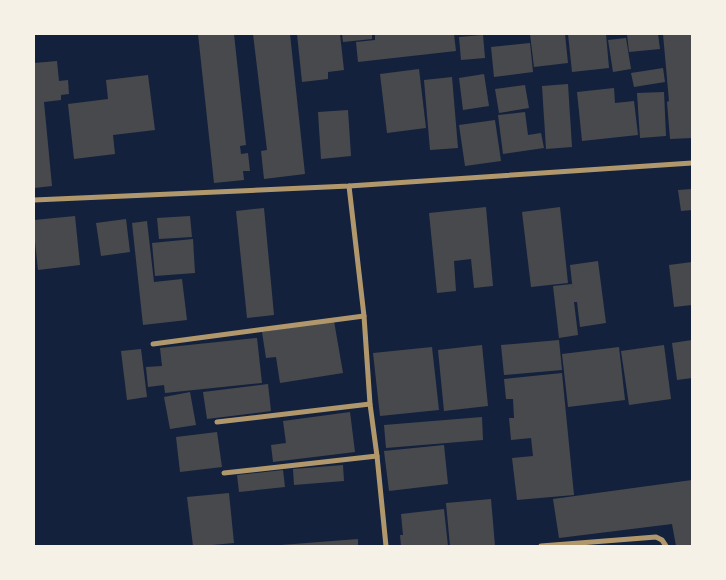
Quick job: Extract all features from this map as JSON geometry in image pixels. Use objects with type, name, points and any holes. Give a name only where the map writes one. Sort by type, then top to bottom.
[{"type":"street","points":[[34,200],[349,186],[692,163]]},
{"type":"street","points":[[349,186],[364,316],[370,404],[386,546]]},
{"type":"street","points":[[154,344],[364,316]]},
{"type":"street","points":[[217,422],[370,404]]},
{"type":"street","points":[[224,473],[377,456]]},
{"type":"street","points":[[541,546],[656,538],[662,540],[666,546]]},
{"type":"building","points":[[198,34],[234,34],[246,145],[240,146],[241,154],[248,153],[250,171],[243,171],[244,180],[214,183]]},
{"type":"building","points":[[253,34],[290,34],[305,174],[264,179],[261,151],[267,150]]},
{"type":"building","points":[[297,34],[340,34],[344,70],[328,72],[328,79],[302,82]]},
{"type":"building","points":[[342,34],[372,34],[372,39],[343,42]]},
{"type":"building","points":[[375,34],[454,34],[456,51],[358,62],[356,42],[375,40]]},
{"type":"building","points":[[530,34],[565,34],[568,63],[534,67]]},
{"type":"building","points":[[568,34],[606,34],[609,68],[572,72]]},
{"type":"building","points":[[627,34],[658,34],[660,49],[629,52]]},
{"type":"building","points":[[663,34],[692,34],[692,138],[670,139],[667,102],[669,101]]},
{"type":"building","points":[[483,35],[485,58],[461,60],[459,37]]},
{"type":"building","points":[[626,38],[631,69],[613,72],[608,40]]},
{"type":"building","points":[[530,43],[533,72],[494,77],[491,47]]},
{"type":"building","points":[[57,61],[59,81],[68,80],[69,94],[61,95],[61,100],[44,102],[52,186],[34,188],[34,63]]},
{"type":"building","points":[[663,68],[665,82],[634,87],[631,73]]},
{"type":"building","points":[[419,69],[426,128],[387,133],[380,74]]},
{"type":"building","points":[[484,74],[489,106],[463,110],[459,78]]},
{"type":"building","points":[[148,75],[155,130],[113,135],[115,154],[74,159],[68,104],[108,99],[106,80]]},
{"type":"building","points":[[452,77],[458,148],[430,150],[424,80]]},
{"type":"building","points":[[568,84],[572,147],[546,149],[542,86]]},
{"type":"building","points":[[525,85],[529,108],[499,113],[495,89]]},
{"type":"building","points":[[614,88],[615,103],[634,101],[638,135],[582,141],[577,92]]},
{"type":"building","points":[[664,92],[666,136],[640,138],[637,93]]},
{"type":"building","points":[[348,110],[351,156],[321,159],[318,112]]},
{"type":"building","points":[[525,112],[528,135],[541,133],[544,148],[503,154],[498,115]]},
{"type":"building","points":[[495,120],[501,161],[465,166],[459,125]]},
{"type":"building","points":[[692,189],[692,210],[681,211],[678,190]]},
{"type":"building","points":[[486,207],[493,286],[474,288],[471,259],[454,261],[456,291],[437,293],[429,213]]},
{"type":"building","points":[[560,207],[568,283],[531,287],[522,212]]},
{"type":"building","points":[[264,208],[274,315],[247,318],[236,211]]},
{"type":"building","points":[[75,216],[80,265],[38,270],[34,220]]},
{"type":"building","points":[[190,216],[192,237],[159,239],[157,218]]},
{"type":"building","points":[[126,219],[130,252],[101,256],[96,223]]},
{"type":"building","points":[[147,221],[154,282],[182,279],[187,320],[143,325],[132,223]]},
{"type":"building","points":[[193,239],[195,273],[155,276],[152,243]]},
{"type":"building","points":[[598,261],[606,323],[580,327],[577,302],[574,302],[578,335],[559,338],[553,286],[572,284],[573,292],[570,265]]},
{"type":"building","points":[[692,262],[692,305],[674,307],[669,265]]},
{"type":"building","points":[[334,321],[343,373],[280,383],[276,357],[266,358],[262,332]]},
{"type":"building","points":[[257,338],[262,383],[165,393],[164,385],[148,387],[146,367],[162,366],[160,348]]},
{"type":"building","points":[[559,340],[562,370],[504,375],[501,345]]},
{"type":"building","points":[[692,340],[692,378],[677,380],[672,343]]},
{"type":"building","points":[[482,345],[488,406],[444,411],[438,350]]},
{"type":"building","points":[[664,345],[671,399],[629,405],[621,351]]},
{"type":"building","points":[[432,347],[439,410],[380,416],[373,353]]},
{"type":"building","points":[[619,347],[625,400],[568,407],[562,354]]},
{"type":"building","points":[[141,349],[147,397],[127,400],[121,351]]},
{"type":"building","points":[[562,373],[574,495],[517,500],[512,458],[533,456],[531,438],[511,440],[509,418],[514,418],[513,399],[506,399],[504,379]]},
{"type":"building","points":[[268,384],[271,411],[207,419],[203,392]]},
{"type":"building","points":[[190,392],[196,425],[170,429],[164,397]]},
{"type":"building","points":[[350,412],[355,452],[273,462],[271,445],[286,443],[283,421]]},
{"type":"building","points":[[482,417],[483,440],[386,448],[384,425]]},
{"type":"building","points":[[217,432],[222,467],[180,472],[176,437]]},
{"type":"building","points":[[444,445],[448,484],[389,491],[384,451]]},
{"type":"building","points":[[343,465],[344,481],[294,485],[293,469]]},
{"type":"building","points":[[283,470],[285,487],[239,492],[237,475]]},
{"type":"building","points":[[692,480],[692,546],[676,546],[672,524],[559,538],[553,499]]},
{"type":"building","points":[[229,493],[234,543],[193,546],[187,497]]},
{"type":"building","points":[[491,499],[495,546],[450,546],[446,503]]},
{"type":"building","points":[[444,509],[448,546],[401,546],[400,535],[403,535],[401,514]]},
{"type":"building","points":[[358,539],[358,546],[281,545]]}]
